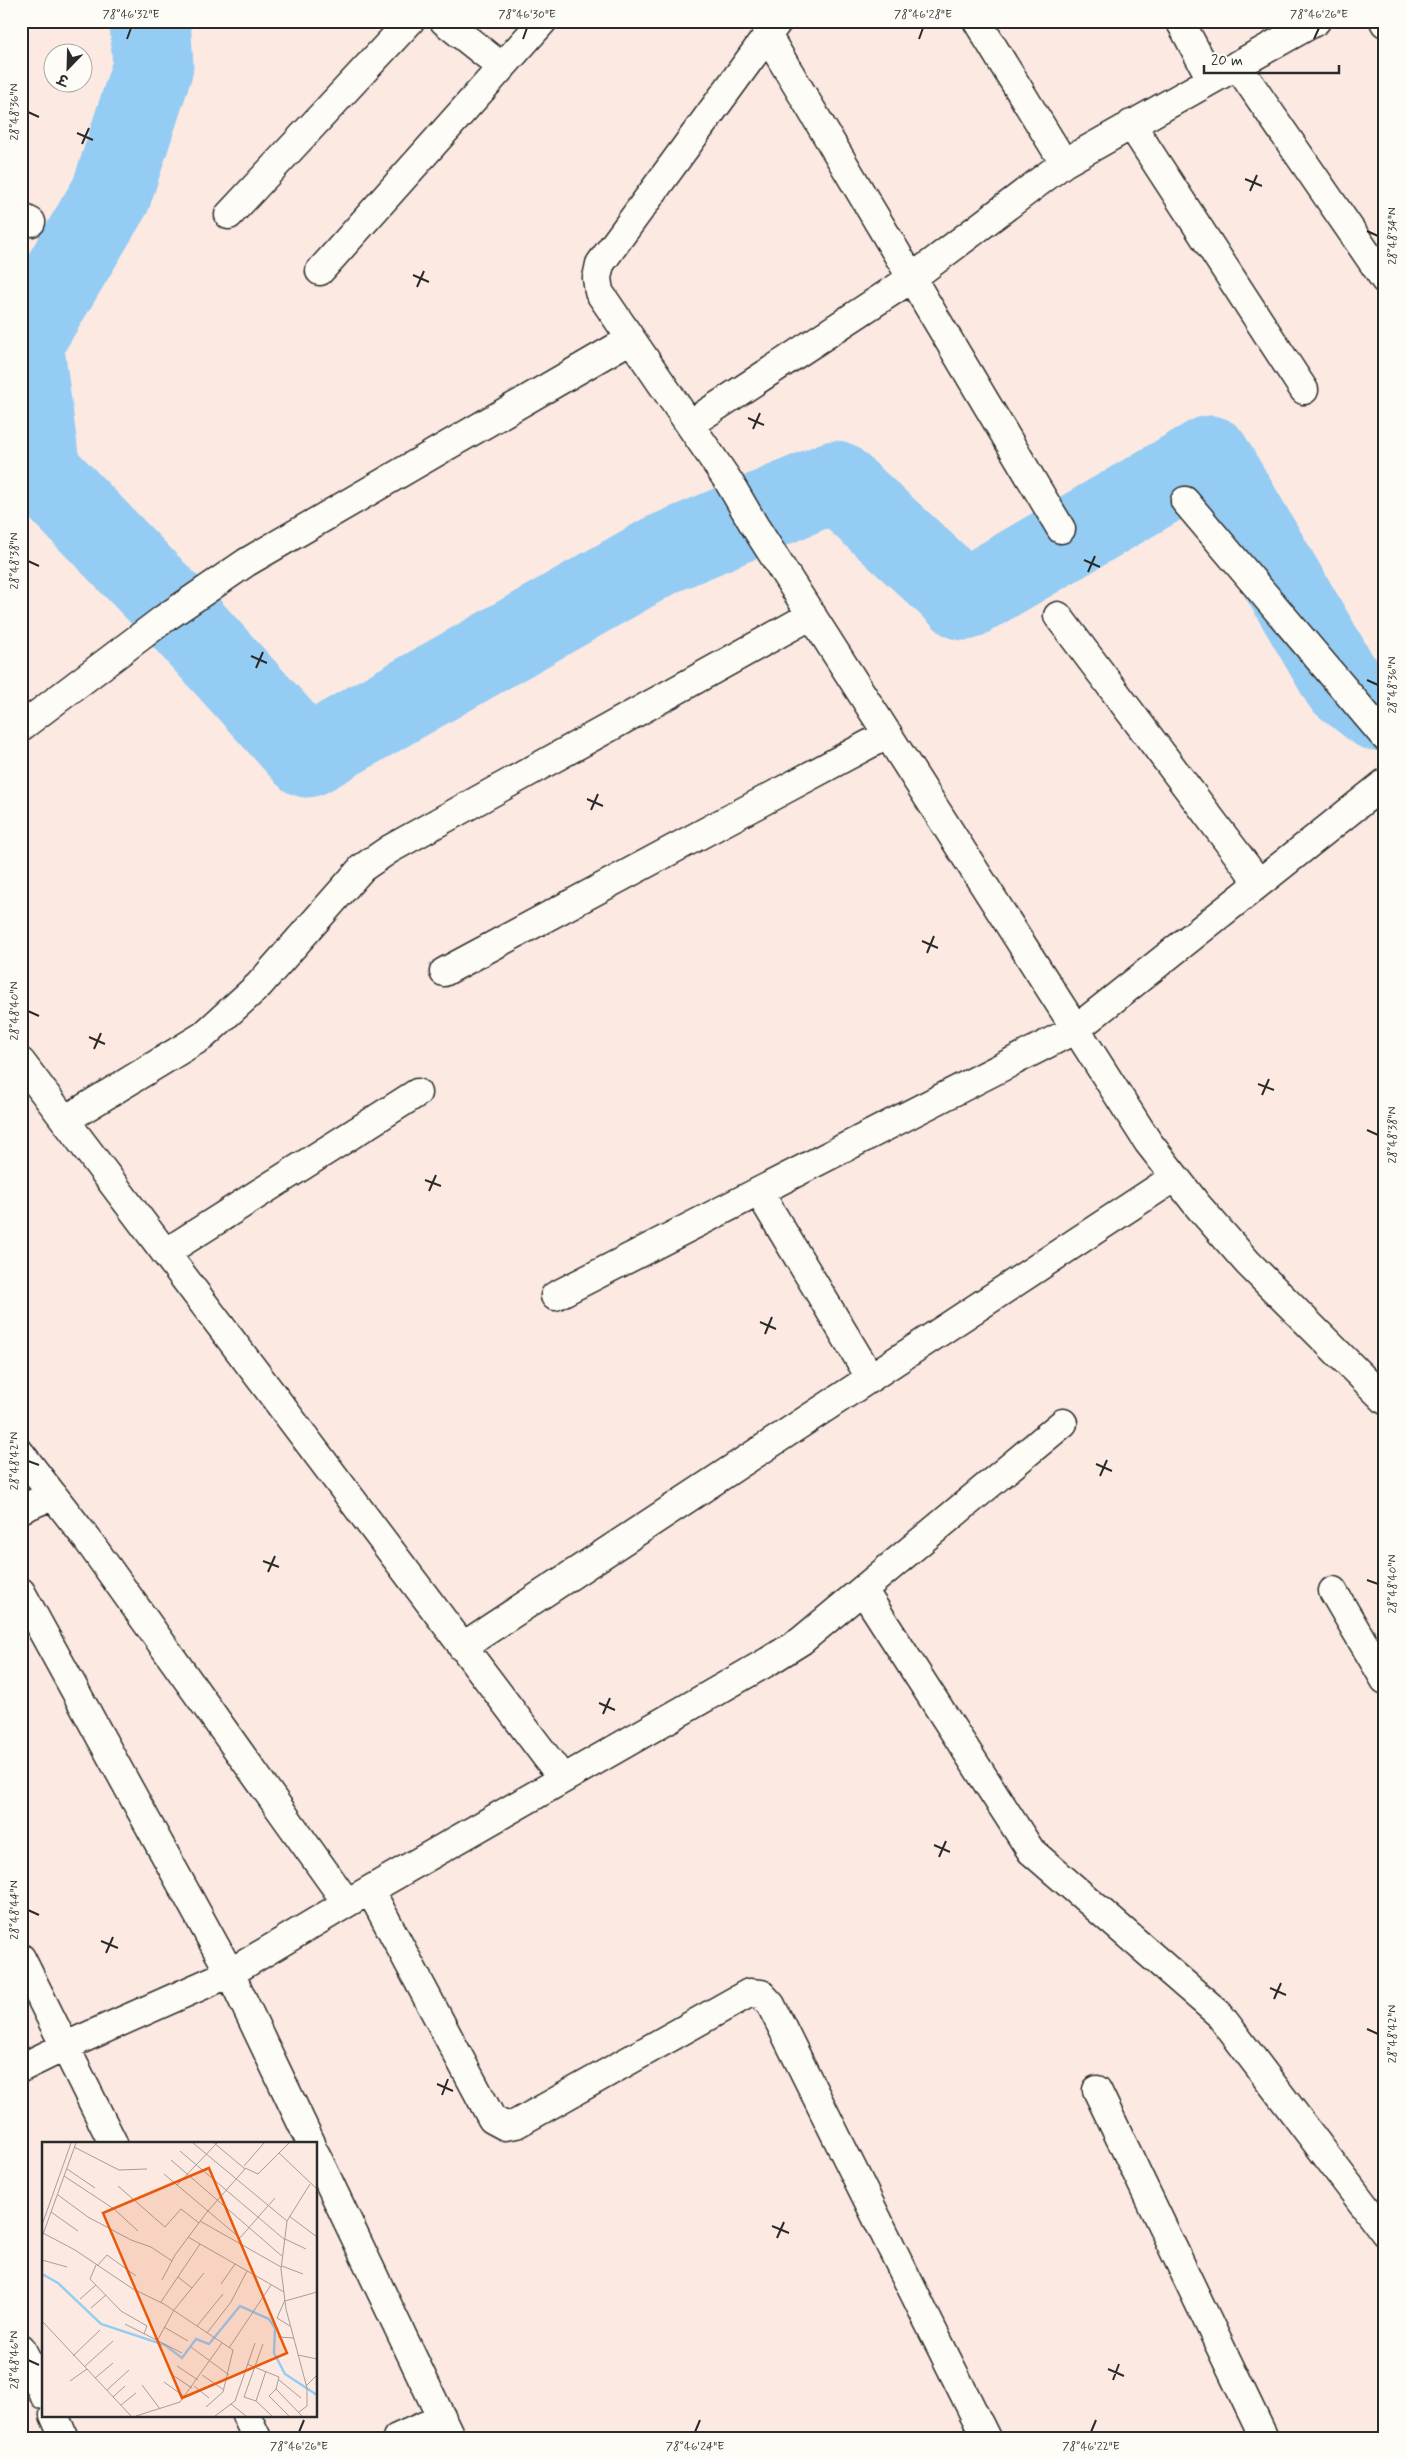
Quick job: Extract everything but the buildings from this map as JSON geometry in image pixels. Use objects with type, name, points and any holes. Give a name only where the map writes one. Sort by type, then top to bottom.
[{"type":"street","points":[[229,215],[410,21]]},
{"type":"street","points":[[444,21],[502,66]]},
{"type":"street","points":[[320,271],[543,21]]},
{"type":"street","points":[[976,21],[1064,163]]},
{"type":"street","points":[[1180,21],[1211,79]]},
{"type":"street","points":[[690,424],[912,278],[1064,163],[1316,21]]},
{"type":"street","points":[[1061,529],[912,278],[772,28],[600,264],[597,278],[599,292],[729,482],[754,525],[1148,1142],[1175,1177],[1248,1262],[1385,1400]]},
{"type":"street","points":[[1237,64],[1385,280]]},
{"type":"street","points":[[1131,124],[1304,390]]},
{"type":"street","points":[[21,727],[165,618],[247,562],[631,339]]},
{"type":"street","points":[[1186,501],[1385,737]]},
{"type":"street","points":[[65,1120],[203,1036],[259,985],[362,868],[390,849],[812,616]]},
{"type":"street","points":[[1058,616],[1259,883]]},
{"type":"street","points":[[444,972],[888,734]]},
{"type":"street","points":[[555,1296],[1076,1029],[1385,783]]},
{"type":"street","points":[[21,1062],[563,1780]]},
{"type":"street","points":[[165,1253],[417,1093]]},
{"type":"street","points":[[462,1647],[1175,1177]]},
{"type":"street","points":[[759,1192],[870,1378]]},
{"type":"street","points":[[21,2068],[230,1973],[801,1641],[1063,1423]]},
{"type":"street","points":[[21,1454],[358,1897],[492,2118],[505,2126],[516,2124],[748,1993],[760,1994],[771,2004],[986,2438]]},
{"type":"street","points":[[21,1509],[53,1495]]},
{"type":"street","points":[[863,1590],[1031,1851],[1219,2014],[1385,2233]]},
{"type":"street","points":[[1333,1591],[1385,1680]]},
{"type":"street","points":[[21,1592],[230,1973],[311,2142]]},
{"type":"street","points":[[21,1958],[113,2142]]},
{"type":"street","points":[[1097,2090],[1264,2438]]},
{"type":"street","points":[[318,2159],[447,2428],[396,2438]]},
{"type":"street","points":[[21,2348],[42,2391]]},
{"type":"street","points":[[54,2416],[64,2438]]},
{"type":"street","points":[[246,2416],[257,2438]]},
{"type":"waterway","points":[[150,21],[153,66],[111,195],[23,342],[40,471],[177,613],[307,757],[661,555],[835,481],[964,600],[1210,456],[1342,683],[1376,710]]}]
